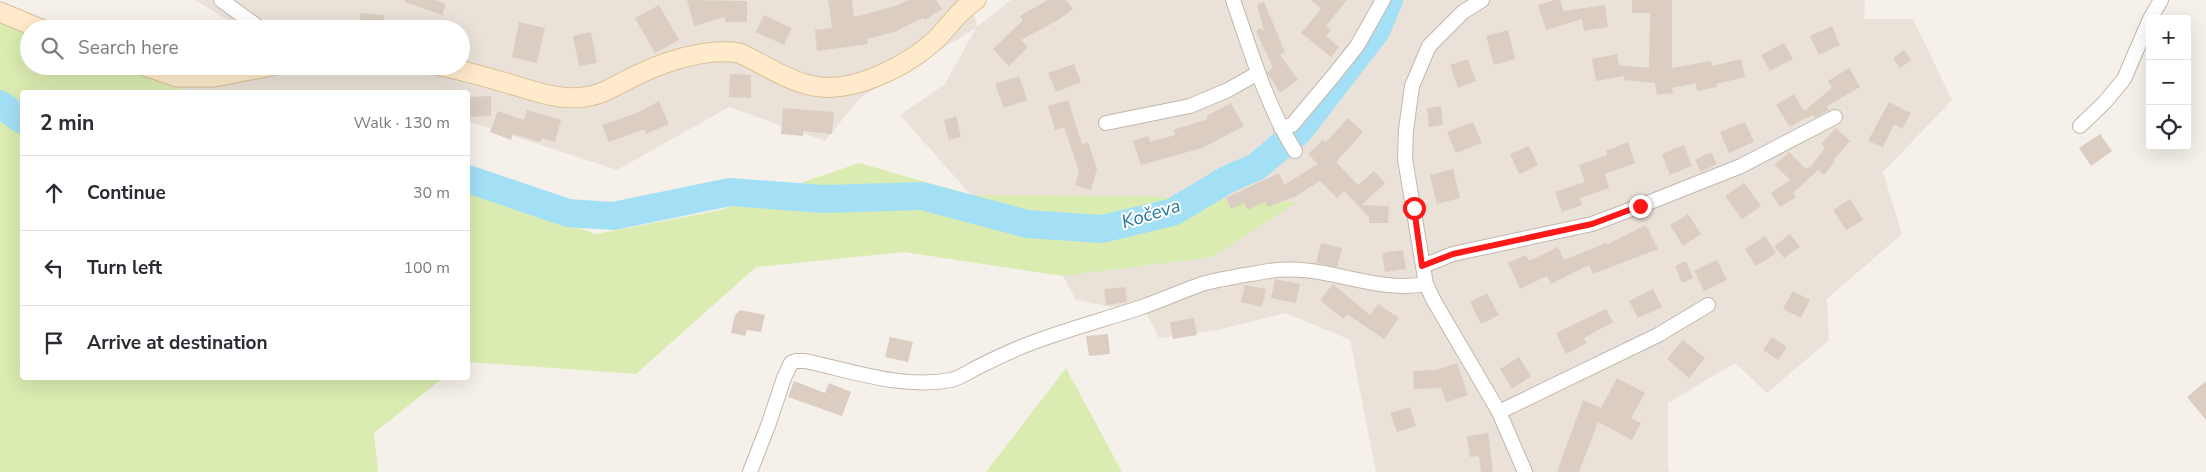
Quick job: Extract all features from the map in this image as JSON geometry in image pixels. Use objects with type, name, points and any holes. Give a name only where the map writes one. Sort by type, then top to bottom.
[{"type":"main road","points":[[470,74],[544,94],[584,97],[607,91],[638,74],[678,61],[716,51],[728,51],[739,53],[808,85],[822,88],[846,86],[874,77],[905,62],[931,44],[976,0]]},
{"type":"main road","points":[[0,12],[20,20]]},
{"type":"main road","points":[[171,75],[177,77],[214,77],[224,75]]},
{"type":"street","points":[[221,0],[249,20]]},
{"type":"street","points":[[1233,0],[1258,73],[1282,130],[1294,150]]},
{"type":"street","points":[[1282,130],[1292,124],[1357,46],[1383,0]]},
{"type":"street","points":[[1482,0],[1463,12],[1429,46],[1412,86],[1406,130],[1405,159],[1426,284],[1499,412],[1525,472]]},
{"type":"street","points":[[2152,15],[2161,0]]},
{"type":"street","points":[[2080,126],[2105,102],[2124,79],[2146,28]]},
{"type":"street","points":[[1106,123],[1190,106],[1228,90],[1258,73]]},
{"type":"street","points":[[1422,266],[1453,254],[1592,224],[1741,166],[1835,117]]},
{"type":"street","points":[[750,472],[784,378],[791,364],[796,361],[806,361],[889,380],[917,383],[953,380],[1003,354],[1035,342],[1204,284],[1230,278],[1271,271],[1298,270],[1325,272],[1382,285],[1410,287],[1426,284]]},
{"type":"street","points":[[1499,412],[1658,335],[1708,305]]},
{"type":"shaded area","points":[[195,0],[971,0],[977,27],[1011,0],[1865,0],[1864,19],[1913,19],[1952,100],[1883,172],[1902,234],[1827,299],[1829,340],[1767,393],[1735,363],[1668,403],[1668,469],[1670,472],[1376,472],[1350,340],[1286,313],[1217,330],[1159,338],[1147,314],[1076,300],[1063,276],[1213,257],[1296,202],[1131,196],[971,195],[900,115],[945,84],[976,28],[860,98],[825,141],[729,107],[617,170],[470,122],[470,90],[174,90],[200,75],[470,75],[470,20],[227,20]]},
{"type":"green space","points":[[0,8],[20,22],[20,75],[162,75],[182,90],[20,90],[20,380],[440,380],[374,433],[378,472],[0,472]]},
{"type":"green space","points":[[859,163],[971,195],[1131,196],[1297,202],[1213,257],[1063,276],[904,252],[756,267],[636,374],[470,362],[470,189],[596,234],[721,210]]},
{"type":"green space","points":[[1066,368],[1122,472],[986,472]]},
{"type":"building","points":[[405,0],[435,0],[446,4],[442,15],[405,2]]},
{"type":"building","points":[[687,0],[747,1],[747,22],[725,22],[725,17],[694,26]]},
{"type":"building","points":[[828,0],[852,0],[854,17],[895,6],[908,0],[936,0],[942,9],[925,20],[923,18],[898,31],[867,39],[868,44],[817,51],[815,30],[832,28]]},
{"type":"building","points":[[1048,0],[1066,0],[1073,9],[1058,20],[1021,40],[1028,47],[1009,66],[993,49],[1023,20],[1020,16]]},
{"type":"building","points":[[1311,0],[1347,0],[1326,26],[1331,30],[1326,36],[1339,47],[1331,57],[1301,33],[1321,9]]},
{"type":"building","points":[[1560,0],[1564,11],[1605,5],[1608,27],[1584,31],[1582,19],[1546,30],[1538,5]]},
{"type":"building","points":[[1632,0],[1672,0],[1672,68],[1711,61],[1712,66],[1741,59],[1745,77],[1716,84],[1717,87],[1697,91],[1696,83],[1672,88],[1673,93],[1657,95],[1655,83],[1624,80],[1624,76],[1596,81],[1592,59],[1617,54],[1619,65],[1649,68],[1650,13],[1632,13]]},
{"type":"building","points":[[1264,2],[1285,52],[1280,55],[1298,80],[1280,93],[1267,72],[1273,68],[1256,31],[1261,28],[1264,31],[1257,4]]},
{"type":"building","points":[[659,5],[679,40],[655,53],[635,18]]},
{"type":"building","points":[[360,13],[384,15],[384,20],[360,20]]},
{"type":"building","points":[[764,15],[792,28],[784,45],[756,32]]},
{"type":"building","points":[[519,22],[545,28],[537,63],[512,57]]},
{"type":"building","points":[[1832,26],[1840,45],[1819,55],[1810,36]]},
{"type":"building","points":[[1508,30],[1515,59],[1494,65],[1486,36]]},
{"type":"building","points":[[591,32],[597,63],[579,66],[573,36]]},
{"type":"building","points":[[1784,43],[1793,59],[1770,71],[1761,55]]},
{"type":"building","points":[[1904,50],[1911,60],[1900,68],[1893,58]]},
{"type":"building","points":[[1468,59],[1476,81],[1458,88],[1450,65]]},
{"type":"building","points":[[1074,64],[1081,82],[1056,92],[1048,73]]},
{"type":"building","points":[[1849,68],[1860,87],[1827,106],[1829,110],[1815,118],[1813,115],[1790,127],[1776,105],[1794,94],[1804,111],[1832,88],[1828,81]]},
{"type":"building","points":[[730,74],[751,75],[751,98],[729,97]]},
{"type":"building","points":[[1019,76],[1027,100],[1004,108],[995,84]]},
{"type":"building","points":[[491,96],[491,116],[470,117],[470,97]]},
{"type":"building","points":[[1068,100],[1082,144],[1088,142],[1097,169],[1091,190],[1075,185],[1079,171],[1064,127],[1055,130],[1048,106]]},
{"type":"building","points":[[659,101],[669,124],[646,134],[644,129],[609,142],[602,125],[637,113]]},
{"type":"building","points":[[1889,102],[1911,113],[1902,129],[1894,124],[1883,147],[1868,141]]},
{"type":"building","points":[[1231,103],[1244,126],[1202,148],[1141,165],[1133,141],[1148,136],[1150,142],[1175,135],[1173,130],[1208,119],[1206,116]]},
{"type":"building","points":[[1441,106],[1443,125],[1429,127],[1427,108]]},
{"type":"building","points":[[783,108],[834,112],[832,134],[803,131],[803,136],[781,134]]},
{"type":"building","points":[[527,110],[561,120],[555,142],[542,138],[540,142],[513,134],[511,140],[490,132],[498,111],[524,120]]},
{"type":"building","points":[[956,116],[961,137],[949,140],[944,120]]},
{"type":"building","points":[[1348,118],[1363,132],[1336,162],[1358,185],[1374,171],[1385,183],[1362,205],[1389,206],[1388,223],[1369,223],[1369,217],[1344,191],[1337,198],[1320,181],[1296,196],[1268,207],[1265,202],[1248,210],[1244,203],[1231,209],[1226,198],[1279,173],[1284,185],[1318,164],[1308,154],[1323,140],[1326,142]]},
{"type":"building","points":[[1473,122],[1482,143],[1456,153],[1447,132]]},
{"type":"building","points":[[1745,122],[1754,142],[1729,153],[1720,132]]},
{"type":"building","points":[[1836,128],[1850,141],[1833,160],[1835,161],[1824,175],[1818,170],[1793,193],[1796,197],[1780,207],[1771,193],[1790,180],[1775,165],[1789,152],[1806,169],[1812,165],[1825,148],[1821,144]]},
{"type":"building","points":[[2100,134],[2112,151],[2091,166],[2079,148]]},
{"type":"building","points":[[1628,142],[1635,163],[1605,174],[1609,188],[1580,198],[1582,205],[1562,212],[1555,192],[1585,182],[1579,165],[1607,155],[1606,151]]},
{"type":"building","points":[[1684,145],[1692,166],[1670,175],[1662,154]]},
{"type":"building","points":[[1529,146],[1538,165],[1519,174],[1510,154]]},
{"type":"building","points":[[1711,152],[1717,164],[1701,172],[1695,160]]},
{"type":"building","points":[[1453,169],[1460,198],[1437,204],[1430,175]]},
{"type":"building","points":[[1744,183],[1761,206],[1742,219],[1725,196]]},
{"type":"building","points":[[1850,199],[1863,220],[1846,230],[1833,210]]},
{"type":"building","points":[[1688,214],[1701,234],[1683,246],[1670,225]]},
{"type":"building","points":[[1646,225],[1658,249],[1593,274],[1589,265],[1551,284],[1547,276],[1520,289],[1508,263],[1526,255],[1529,261],[1558,247],[1564,260],[1606,243],[1606,245]]},
{"type":"building","points":[[1790,234],[1800,247],[1784,258],[1774,246]]},
{"type":"building","points":[[1765,236],[1776,253],[1756,266],[1745,249]]},
{"type":"building","points":[[1321,243],[1342,248],[1337,267],[1316,263]]},
{"type":"building","points":[[1403,250],[1406,269],[1385,272],[1382,253]]},
{"type":"building","points":[[1717,260],[1727,280],[1704,291],[1694,271]]},
{"type":"building","points":[[1686,261],[1693,278],[1682,283],[1675,266]]},
{"type":"building","points":[[1275,279],[1300,284],[1296,303],[1271,298]]},
{"type":"building","points":[[1333,284],[1370,315],[1378,304],[1399,318],[1384,339],[1347,314],[1343,319],[1320,300]]},
{"type":"building","points":[[1245,285],[1266,289],[1262,307],[1241,302]]},
{"type":"building","points":[[1125,287],[1127,302],[1106,305],[1104,289]]},
{"type":"building","points":[[1653,289],[1662,307],[1638,318],[1629,301]]},
{"type":"building","points":[[1793,291],[1810,300],[1801,318],[1783,309]]},
{"type":"building","points":[[1487,293],[1499,315],[1481,324],[1470,302]]},
{"type":"building","points":[[1606,309],[1613,322],[1584,338],[1587,343],[1566,354],[1556,333]]},
{"type":"building","points":[[740,310],[765,315],[761,332],[747,330],[745,336],[731,333],[735,315]]},
{"type":"building","points":[[1194,318],[1197,335],[1173,339],[1170,322]]},
{"type":"building","points":[[1108,334],[1110,354],[1089,356],[1086,336]]},
{"type":"building","points":[[890,337],[913,342],[908,362],[885,357]]},
{"type":"building","points":[[1772,337],[1787,347],[1778,360],[1763,350]]},
{"type":"building","points":[[1683,340],[1705,358],[1689,378],[1667,359]]},
{"type":"building","points":[[1519,357],[1531,376],[1512,389],[1500,369]]},
{"type":"building","points":[[1457,363],[1468,395],[1446,402],[1441,388],[1414,389],[1413,371],[1436,370]]},
{"type":"building","points":[[1617,378],[1645,393],[1631,418],[1641,423],[1632,440],[1598,422],[1579,472],[1557,472],[1583,400],[1601,408]]},
{"type":"building","points":[[794,381],[825,393],[829,383],[851,392],[842,416],[788,397]]},
{"type":"building","points":[[2206,381],[2206,420],[2187,397]]},
{"type":"building","points":[[1410,407],[1416,426],[1397,432],[1390,413]]},
{"type":"building","points":[[1488,433],[1493,472],[1481,472],[1479,456],[1470,457],[1467,436]]},
{"type":"waterway","name":"Kočeva","points":[[470,180],[568,213],[613,216],[730,192],[824,199],[922,196],[1027,224],[1102,229],[1173,212],[1228,179],[1256,167],[1299,131],[1376,31],[1389,0]]},
{"type":"waterway","points":[[0,104],[20,119]]},
{"type":"route","points":[[1414,208],[1422,266],[1453,254],[1592,224],[1640,206]]}]
